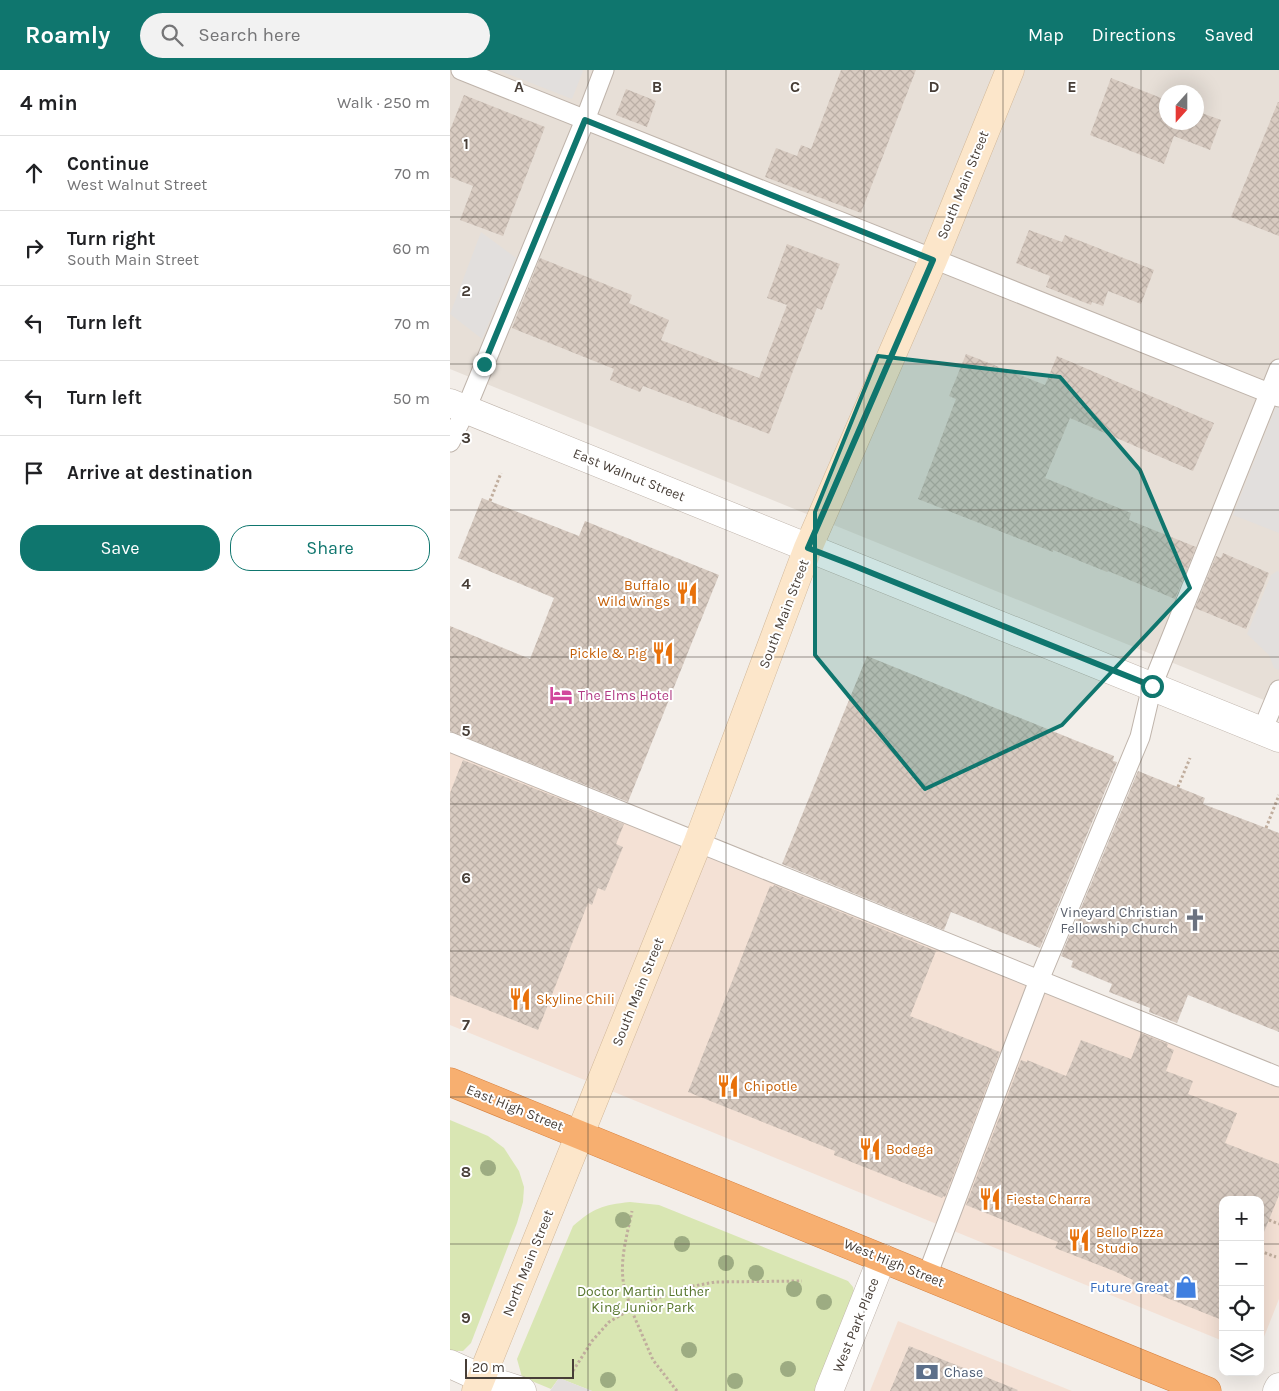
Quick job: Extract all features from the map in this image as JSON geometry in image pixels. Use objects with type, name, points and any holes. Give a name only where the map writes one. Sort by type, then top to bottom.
[{"type":"highway","name":"East High Street","points":[[450,1082],[580,1135]]},
{"type":"highway","name":"West High Street","points":[[580,1135],[1207,1391]]},
{"type":"main road","name":"South Main Street","points":[[580,1135],[698,842],[808,548],[933,260],[1010,70]]},
{"type":"main road","name":"North Main Street","points":[[479,1384],[580,1135]]},
{"type":"street","name":"East Walnut Street","points":[[458,406],[808,548],[862,568],[1270,735]]},
{"type":"street","name":"West Park Place","points":[[829,1391],[882,1258]]},
{"type":"street","points":[[450,1364],[479,1384],[522,1391]]},
{"type":"street","points":[[1277,1391],[1279,1387]]},
{"type":"lane","points":[[461,70],[1274,395]]},
{"type":"lane","points":[[450,442],[458,406],[585,120],[604,70]]},
{"type":"lane","points":[[927,1276],[1039,980],[1140,737],[1152,686],[1274,395],[1279,369]]},
{"type":"lane","points":[[1270,735],[1279,690]]},
{"type":"lane","points":[[450,742],[1279,1077]]},
{"type":"path","points":[[490,501],[501,473]]},
{"type":"path","points":[[1178,787],[1190,758]]},
{"type":"path","points":[[1266,828],[1279,794]]},
{"type":"path","points":[[632,1211],[623,1251],[624,1286],[631,1309],[653,1360],[678,1391]]},
{"type":"path","points":[[1269,1220],[1279,1224]]},
{"type":"path","points":[[1264,1252],[1276,1257]]},
{"type":"path","points":[[573,1371],[592,1341],[609,1322],[631,1309],[683,1288],[715,1282],[802,1281]]},
{"type":"highlighted area","points":[[878,356],[1060,377],[1140,470],[1190,588],[1062,725],[925,789],[815,655],[815,512]]},
{"type":"shaded area","points":[[450,70],[1279,70],[1279,706],[450,369]]},
{"type":"shaded area","points":[[498,70],[582,70],[583,71],[572,99]]},
{"type":"shaded area","points":[[481,232],[516,258],[482,339],[450,314]]},
{"type":"shaded area","points":[[1277,404],[1279,405],[1279,533],[1233,515]]},
{"type":"shaded area","points":[[1277,571],[1279,572],[1279,670],[1274,668],[1269,655],[1247,634],[1271,575]]},
{"type":"shaded area","points":[[450,751],[1279,1087],[1279,1299],[1264,1337],[1264,1196],[1219,1196],[1219,1339],[450,1025]]},
{"type":"shaded area","points":[[898,1321],[1072,1391],[870,1391]]},
{"type":"shaded area","points":[[559,1378],[592,1391],[550,1391]]},
{"type":"green space","points":[[450,1120],[488,1136],[504,1148],[519,1171],[524,1187],[523,1202],[517,1223],[471,1343],[463,1351],[450,1351]]},
{"type":"green space","name":"Doctor Martin Luther King Junior Park","points":[[630,1202],[659,1205],[848,1281],[853,1287],[855,1296],[818,1391],[592,1391],[559,1378],[551,1389],[522,1377],[517,1359],[573,1226],[599,1208]]},
{"type":"building","points":[[841,70],[916,70],[861,213],[765,177],[776,148],[797,156],[801,145],[811,149]]},
{"type":"building","points":[[1111,78],[1159,97],[1159,130],[1204,130],[1204,114],[1221,120],[1210,150],[1174,136],[1164,164],[1090,135]]},
{"type":"building","points":[[626,89],[656,101],[647,127],[616,115]]},
{"type":"building","points":[[464,95],[545,127],[503,236],[460,220],[473,186],[450,177],[450,130]]},
{"type":"building","points":[[1279,102],[1279,236],[1231,217]]},
{"type":"building","points":[[1029,230],[1062,242],[1065,235],[1154,270],[1141,304],[1108,291],[1103,306],[1092,302],[1091,305],[1046,287],[1050,276],[1016,263]]},
{"type":"building","points":[[787,244],[840,264],[822,310],[817,308],[769,434],[643,386],[640,392],[610,380],[614,369],[512,328],[540,258],[632,295],[629,303],[669,320],[661,340],[759,378],[787,305],[767,298]]},
{"type":"building","points":[[966,354],[1045,385],[1057,356],[1214,423],[1193,471],[1070,418],[1045,478],[1131,513],[1129,520],[1196,547],[1175,599],[1108,571],[1053,550],[1053,552],[918,499],[956,399],[949,396]]},
{"type":"building","name":"The Elms Hotel","points":[[482,498],[579,536],[585,521],[719,575],[628,802],[450,731],[450,626],[530,659],[554,598],[458,558]]},
{"type":"building","points":[[1223,553],[1269,573],[1246,629],[1195,608],[1216,556],[1221,558]]},
{"type":"building","points":[[867,656],[1114,756],[1113,761],[1117,762],[1040,948],[951,912],[944,930],[782,864]]},
{"type":"building","points":[[463,760],[624,824],[616,844],[623,847],[605,891],[598,888],[592,905],[588,903],[538,1030],[450,995],[450,793]]},
{"type":"building","name":"Vineyard Christian Fellowship Church","points":[[1138,771],[1205,798],[1203,804],[1279,833],[1279,1032],[1188,995],[1177,1023],[1149,1012],[1150,1008],[1109,992],[1112,984],[1071,967],[1073,961],[1061,956]]},
{"type":"building","points":[[774,885],[936,951],[910,1016],[1000,1052],[945,1197],[943,1196],[942,1198],[834,1155],[835,1151],[688,1092],[770,886],[773,887]]},
{"type":"building","points":[[1141,1033],[1168,1044],[1167,1047],[1174,1050],[1166,1071],[1193,1081],[1188,1094],[1237,1113],[1225,1143],[1279,1164],[1279,1195],[1264,1232],[1264,1196],[1219,1196],[1219,1319],[1132,1284],[1133,1280],[1114,1271],[1055,1248],[1058,1242],[966,1205],[1021,1060],[1027,1062],[1027,1060],[1066,1076],[1081,1040],[1131,1059]]},
{"type":"building","points":[[909,1346],[1018,1390],[890,1391]]},
{"type":"place","name":"Buffalo Wild Wings","points":[[687,593]]},
{"type":"place","name":"Pickle & Pig","points":[[663,653]]},
{"type":"place","name":"The Elms Hotel","points":[[561,695]]},
{"type":"place","name":"Vineyard Christian Fellowship Church","points":[[1195,920]]},
{"type":"place","name":"Skyline Chili","points":[[520,999]]},
{"type":"place","name":"Chipotle","points":[[728,1086]]},
{"type":"place","name":"Bodega","points":[[870,1149]]},
{"type":"place","name":"Fiesta Charra","points":[[990,1199]]},
{"type":"place","name":"Bello Pizza Studio","points":[[1079,1240]]},
{"type":"place","name":"Future Great","points":[[1186,1287]]},
{"type":"place","name":"Chase","points":[[927,1372]]},
{"type":"route","points":[[484,364],[585,120],[933,260],[808,548],[1152,686]]}]
